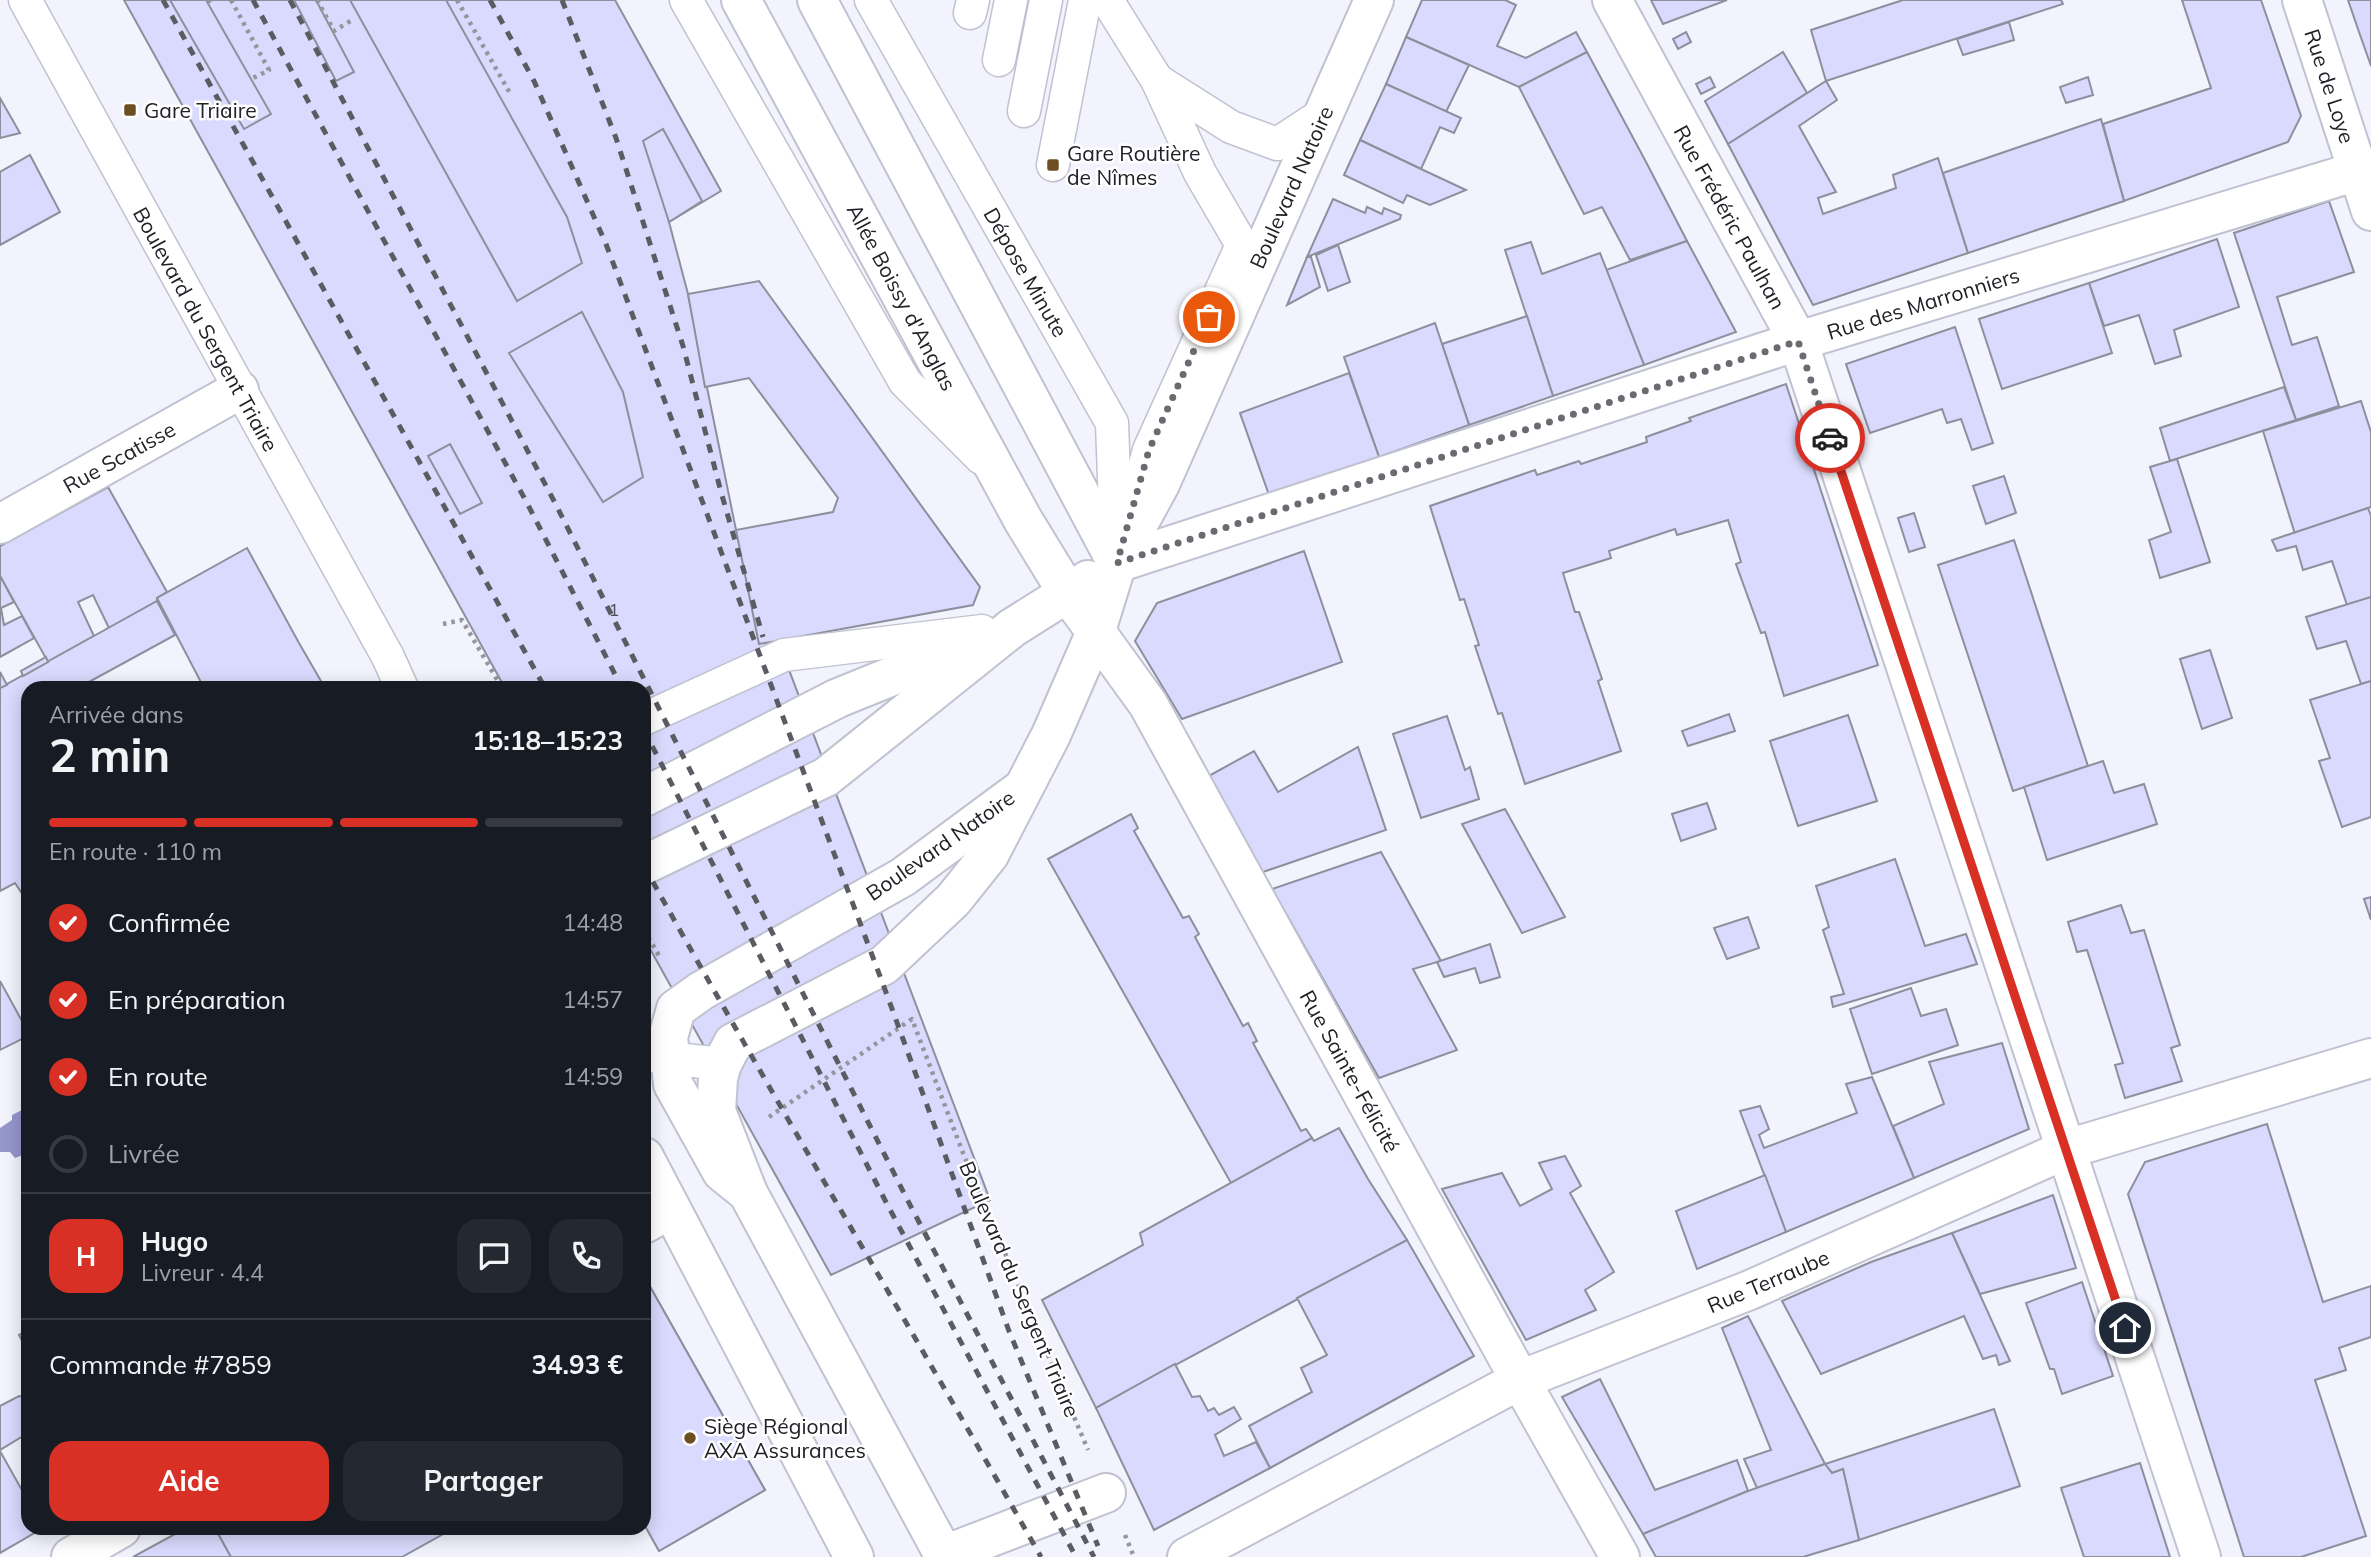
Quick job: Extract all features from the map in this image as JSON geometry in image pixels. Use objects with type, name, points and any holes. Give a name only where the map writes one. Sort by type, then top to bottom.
[{"type":"street","name":"Allée Boissy d'Anglas","points":[[741,0],[998,474],[1067,593]]},
{"type":"street","points":[[651,862],[826,777],[1012,628],[1117,563],[817,0]]},
{"type":"street","name":"Boulevard Natoire","points":[[656,1049],[676,1009],[701,991],[902,877],[1022,789],[1051,735],[1095,634],[1117,563],[1160,484],[1374,0]]},
{"type":"street","name":"Rue Frédéric Paulhan","points":[[1612,0],[1798,341],[2201,1557]]},
{"type":"street","name":"Rue de Loye","points":[[2302,0],[2364,168],[2371,211]]},
{"type":"street","name":"Rue des Marronniers","points":[[1117,563],[1798,341],[2364,168]]},
{"type":"street","name":"Rue Scatisse","points":[[0,524],[239,390]]},
{"type":"street","name":"Rue Sainte-Félicité","points":[[1067,593],[1148,704],[1620,1557]]},
{"type":"street","points":[[651,793],[838,698],[1012,628]]},
{"type":"street","points":[[1022,789],[989,855],[953,900],[892,958],[884,965],[733,1043],[718,1078],[716,1111],[748,1193],[944,1556],[1106,1493]]},
{"type":"street","points":[[656,1049],[722,1172],[748,1193]]},
{"type":"street","name":"Rue Terraube","points":[[1187,1557],[1520,1380],[1750,1290],[2067,1149],[2371,1058]]},
{"type":"street","points":[[651,1189],[657,1217],[855,1557]]},
{"type":"street","points":[[71,1557],[109,1535]]},
{"type":"lane","name":"Boulevard du Sergent Triaire","points":[[25,0],[399,681]]},
{"type":"lane","points":[[686,0],[905,382],[998,474]]},
{"type":"lane","name":"Dépose Minute","points":[[871,0],[1112,423],[1117,563]]},
{"type":"lane","points":[[999,60],[1011,0]]},
{"type":"lane","points":[[1024,111],[1046,0]]},
{"type":"lane","points":[[1053,165],[1085,0]]},
{"type":"lane","points":[[1107,0],[1157,80],[1231,127],[1277,144],[1323,114]]},
{"type":"lane","name":"Boulevard Natoire","points":[[1117,563],[1149,450],[1242,245],[1200,173],[1157,80]]},
{"type":"lane","points":[[651,716],[784,655],[1012,628]]},
{"type":"lane","name":"Boulevard du Sergent Triaire","points":[[388,657],[411,681]]},
{"type":"lane","points":[[656,1049],[722,1064]]},
{"type":"path","points":[[231,0],[269,70],[253,78]]},
{"type":"path","points":[[317,0],[334,31],[352,20]]},
{"type":"path","points":[[457,0],[511,95]]},
{"type":"path","points":[[443,624],[462,620],[498,681]]},
{"type":"path","name":"Boulevard du Sergent Triaire","points":[[912,1019],[962,1153],[1134,1557]]},
{"type":"water","points":[[21,1110],[21,1156],[15,1158],[10,1152],[0,1152],[0,1128],[12,1120],[12,1115]]},
{"type":"building","points":[[124,0],[615,0],[721,191],[669,222],[688,294],[736,530],[990,1200],[831,1275],[651,951],[651,681],[501,681]]},
{"type":"building","points":[[170,0],[206,0],[271,114],[244,129]]},
{"type":"building","points":[[294,0],[316,0],[354,72],[336,81]]},
{"type":"building","points":[[350,0],[446,0],[567,217],[582,263],[517,301]]},
{"type":"building","points":[[1422,0],[1505,0],[1516,5],[1497,46],[1526,58],[1576,32],[1587,52],[1519,87],[1406,37]]},
{"type":"building","points":[[1651,0],[1727,0],[1663,24]]},
{"type":"building","points":[[1903,0],[2061,0],[2063,4],[1826,81],[1811,30]]},
{"type":"building","points":[[2182,0],[2261,0],[2301,116],[2288,142],[2124,201],[2103,124],[2211,88]]},
{"type":"building","points":[[2348,0],[2371,0],[2371,66],[2359,32]]},
{"type":"building","points":[[2009,22],[2014,40],[1963,55],[1957,39]]},
{"type":"building","points":[[1686,32],[1691,42],[1678,49],[1673,39]]},
{"type":"building","points":[[1406,37],[1469,65],[1446,112],[1386,84]]},
{"type":"building","points":[[1587,52],[1687,241],[1630,260],[1602,207],[1584,214],[1519,87]]},
{"type":"building","points":[[1783,52],[1807,93],[1728,144],[1705,101]]},
{"type":"building","points":[[1710,77],[1715,87],[1701,94],[1696,84]]},
{"type":"building","points":[[2088,77],[2093,95],[2066,103],[2060,87]]},
{"type":"building","points":[[1826,81],[1837,100],[1799,126],[1836,192],[1818,198],[1823,214],[1896,188],[1893,175],[1938,158],[1968,253],[1813,305],[1728,144]]},
{"type":"building","points":[[1386,84],[1461,118],[1454,133],[1440,127],[1421,169],[1360,140]]},
{"type":"building","points":[[0,98],[20,133],[0,138]]},
{"type":"building","points":[[2101,119],[2124,201],[1968,253],[1943,173]]},
{"type":"building","points":[[663,129],[702,201],[669,222],[643,141]]},
{"type":"building","points":[[1360,140],[1466,190],[1430,205],[1407,195],[1403,203],[1344,175]]},
{"type":"building","points":[[30,155],[60,212],[0,245],[0,172]]},
{"type":"building","points":[[1333,199],[1365,213],[1367,207],[1382,214],[1384,208],[1401,215],[1400,219],[1307,257]]},
{"type":"building","points":[[2329,201],[2354,272],[2277,297],[2292,345],[2317,337],[2339,406],[2296,420],[2234,233]]},
{"type":"building","points":[[2217,239],[2239,307],[2174,330],[2181,356],[2155,364],[2139,315],[2104,326],[2089,283]]},
{"type":"building","points":[[1687,241],[1736,332],[1644,365],[1606,270]]},
{"type":"building","points":[[1531,242],[1542,274],[1600,253],[1644,365],[1553,396],[1505,250]]},
{"type":"building","points":[[1338,245],[1350,282],[1328,291],[1316,255]]},
{"type":"building","points":[[1307,257],[1311,257],[1320,287],[1287,305]]},
{"type":"building","points":[[759,281],[980,587],[973,605],[759,644],[736,530],[833,512],[838,498],[749,378],[705,387],[688,294]]},
{"type":"building","points":[[2089,283],[2112,353],[2002,389],[1979,319]]},
{"type":"building","points":[[582,312],[623,392],[643,477],[603,502],[509,353]]},
{"type":"building","points":[[1527,316],[1553,396],[1469,425],[1442,344]]},
{"type":"building","points":[[1435,323],[1469,425],[1379,457],[1344,357]]},
{"type":"building","points":[[1955,327],[1993,443],[1972,450],[1961,419],[1947,423],[1942,409],[1870,433],[1846,364]]},
{"type":"building","points":[[1349,373],[1379,457],[1269,495],[1240,413]]},
{"type":"building","points":[[1786,384],[1878,665],[1784,696],[1765,632],[1761,633],[1736,564],[1741,562],[1728,520],[1677,535],[1675,529],[1609,551],[1611,558],[1563,573],[1575,612],[1579,612],[1602,679],[1598,681],[1621,751],[1525,784],[1502,713],[1498,714],[1475,646],[1479,645],[1464,599],[1460,600],[1430,506],[1535,470],[1537,475],[1579,461],[1581,464],[1647,442],[1646,437],[1691,421],[1689,418]]},
{"type":"building","points":[[2284,387],[2296,420],[2170,461],[2160,428]]},
{"type":"building","points":[[2361,401],[2371,432],[2371,507],[2295,534],[2263,431]]},
{"type":"building","points":[[450,444],[482,503],[460,514],[428,456]]},
{"type":"building","points":[[2177,459],[2210,562],[2160,578],[2149,540],[2171,532],[2150,467]]},
{"type":"building","points":[[2004,476],[2016,513],[1986,524],[1973,486]]},
{"type":"building","points":[[108,487],[167,592],[157,598],[157,601],[109,628],[93,595],[78,602],[94,636],[48,662],[0,576],[0,546]]},
{"type":"building","points":[[2368,508],[2371,516],[2371,597],[2347,605],[2332,561],[2303,570],[2296,546],[2277,551],[2272,540]]},
{"type":"building","points":[[1914,513],[1925,547],[1909,552],[1898,518]]},
{"type":"building","points":[[2014,540],[2088,766],[2013,791],[1938,565]]},
{"type":"building","points":[[247,548],[321,681],[200,681],[157,598]]},
{"type":"building","points":[[1304,551],[1342,662],[1182,719],[1135,641],[1157,603]]},
{"type":"building","points":[[0,576],[14,602],[1,608],[4,625],[22,616],[34,638],[0,657]]},
{"type":"building","points":[[2371,597],[2371,681],[2361,684],[2346,641],[2317,649],[2306,617]]},
{"type":"building","points":[[157,601],[175,635],[91,681],[21,681],[21,892],[15,883],[0,891],[0,688]]},
{"type":"building","points":[[2210,650],[2232,718],[2202,729],[2180,659]]},
{"type":"building","points":[[46,657],[48,662],[23,676],[21,671]]},
{"type":"building","points":[[0,672],[7,685],[0,688]]},
{"type":"building","points":[[2371,681],[2371,817],[2342,827],[2319,761],[2330,758],[2310,700]]},
{"type":"building","points":[[1729,714],[1735,731],[1688,746],[1682,731]]},
{"type":"building","points":[[1848,715],[1877,801],[1798,826],[1770,741]]},
{"type":"building","points":[[1447,716],[1465,770],[1470,767],[1479,799],[1421,818],[1393,734]]},
{"type":"building","points":[[1358,747],[1386,830],[1263,872],[1207,777],[1254,751],[1278,792]]},
{"type":"building","points":[[2103,761],[2114,793],[2144,784],[2157,824],[2047,860],[2024,787]]},
{"type":"building","points":[[1707,803],[1716,829],[1681,841],[1672,814]]},
{"type":"building","points":[[1505,809],[1565,917],[1522,933],[1462,824]]},
{"type":"building","points":[[1131,814],[1138,828],[1134,831],[1183,918],[1189,916],[1199,934],[1195,937],[1243,1026],[1248,1023],[1257,1041],[1253,1043],[1301,1131],[1306,1129],[1312,1138],[1231,1183],[1048,859]]},
{"type":"building","points":[[1381,852],[1441,961],[1413,969],[1457,1050],[1379,1078],[1272,889]]},
{"type":"building","points":[[1895,859],[1925,946],[1966,934],[1977,964],[1833,1007],[1831,997],[1844,994],[1823,930],[1829,927],[1816,886]]},
{"type":"building","points":[[2371,897],[2371,920],[2364,899]]},
{"type":"building","points":[[2121,905],[2131,933],[2144,930],[2180,1045],[2171,1048],[2182,1081],[2125,1098],[2115,1065],[2123,1063],[2087,950],[2077,952],[2068,922]]},
{"type":"building","points":[[1748,917],[1759,948],[1727,959],[1714,928]]},
{"type":"building","points":[[1490,944],[1500,977],[1480,983],[1475,968],[1444,977],[1437,962]]},
{"type":"building","points":[[0,981],[21,1019],[21,1040],[0,1050]]},
{"type":"building","points":[[1911,988],[1921,1016],[1946,1009],[1958,1045],[1872,1074],[1850,1009]]},
{"type":"building","points":[[2002,1043],[2029,1129],[1914,1178],[1893,1126],[1944,1104],[1929,1062]]},
{"type":"building","points":[[1872,1077],[1914,1178],[1786,1232],[1740,1111],[1760,1106],[1769,1129],[1759,1135],[1764,1148],[1857,1113],[1846,1084]]},
{"type":"building","points":[[2267,1124],[2323,1302],[2371,1286],[2371,1337],[2339,1348],[2346,1370],[2315,1380],[2366,1536],[2301,1557],[2244,1557],[2128,1194],[2145,1162]]},
{"type":"building","points":[[1339,1128],[1407,1240],[1096,1408],[1042,1300],[1143,1245],[1140,1233],[1312,1138],[1314,1141]]},
{"type":"building","points":[[1565,1156],[1581,1186],[1570,1193],[1614,1272],[1585,1290],[1596,1310],[1526,1340],[1442,1189],[1502,1173],[1520,1206],[1552,1189],[1539,1163]]},
{"type":"building","points":[[1765,1175],[1786,1232],[1697,1269],[1676,1211]]},
{"type":"building","points":[[2053,1195],[2076,1268],[1980,1294],[1952,1233]]},
{"type":"building","points":[[1952,1233],[2010,1361],[1999,1365],[1996,1355],[1983,1359],[1964,1316],[1821,1374],[1782,1301],[1871,1262]]},
{"type":"building","points":[[1407,1240],[1474,1356],[1270,1468],[1249,1426],[1312,1392],[1301,1368],[1327,1355],[1297,1298]]},
{"type":"building","points":[[2082,1282],[2113,1376],[2062,1394],[2026,1303]]},
{"type":"building","name":"Siège Régional AXA Assurances","points":[[651,1288],[765,1490],[659,1551],[650,1535]]},
{"type":"building","name":"Siège Régional AXA Assurances","points":[[651,1288],[765,1490],[659,1551],[650,1535]]},
{"type":"building","points":[[1748,1316],[1825,1464],[1757,1488],[1744,1459],[1771,1450],[1722,1328]]},
{"type":"building","points":[[1175,1364],[1192,1397],[1200,1396],[1208,1411],[1214,1408],[1219,1415],[1234,1407],[1241,1419],[1215,1435],[1224,1456],[1256,1442],[1270,1468],[1154,1530],[1096,1408]]},
{"type":"building","points":[[1600,1379],[1655,1490],[1737,1460],[1748,1491],[1643,1534],[1562,1397]]},
{"type":"building","points":[[21,1396],[21,1437],[0,1450],[0,1406]]},
{"type":"building","points":[[1994,1409],[2020,1486],[1859,1540],[1843,1469],[1832,1473],[1825,1464]]},
{"type":"building","points":[[0,1451],[21,1488],[21,1535],[31,1535],[0,1553]]},
{"type":"building","points":[[2140,1463],[2170,1557],[2084,1557],[2061,1488]]},
{"type":"building","points":[[1825,1464],[1832,1473],[1843,1469],[1859,1540],[1803,1557],[1656,1557],[1643,1534],[1748,1491]]},
{"type":"building","points":[[173,1535],[219,1535],[231,1557],[133,1557]]},
{"type":"building","points":[[219,1535],[441,1535],[402,1557],[231,1557]]},
{"type":"railway","points":[[163,0],[541,681]]},
{"type":"railway","points":[[253,0],[527,503],[618,681]]},
{"type":"railway","points":[[290,0],[554,501],[645,681]]},
{"type":"railway","points":[[490,0],[534,81],[606,244],[887,995],[1009,1331],[1098,1546]]},
{"type":"railway","points":[[562,0],[616,138],[683,346],[763,637]]},
{"type":"railway","points":[[651,693],[907,1199],[1094,1557]]},
{"type":"railway","points":[[651,744],[887,1204],[1076,1557]]},
{"type":"railway","points":[[651,878],[1041,1557]]},
{"type":"way so far","points":[[1209,317],[1149,450],[1117,563],[1798,341],[1830,438]]},
{"type":"place","name":"Gare Triaire","points":[[130,110]]},
{"type":"place","name":"Gare Routière de Nîmes","points":[[1053,165]]},
{"type":"place","name":"Siège Régional AXA Assurances","points":[[690,1438]]},
{"type":"route","points":[[1830,438],[2125,1328]]}]
